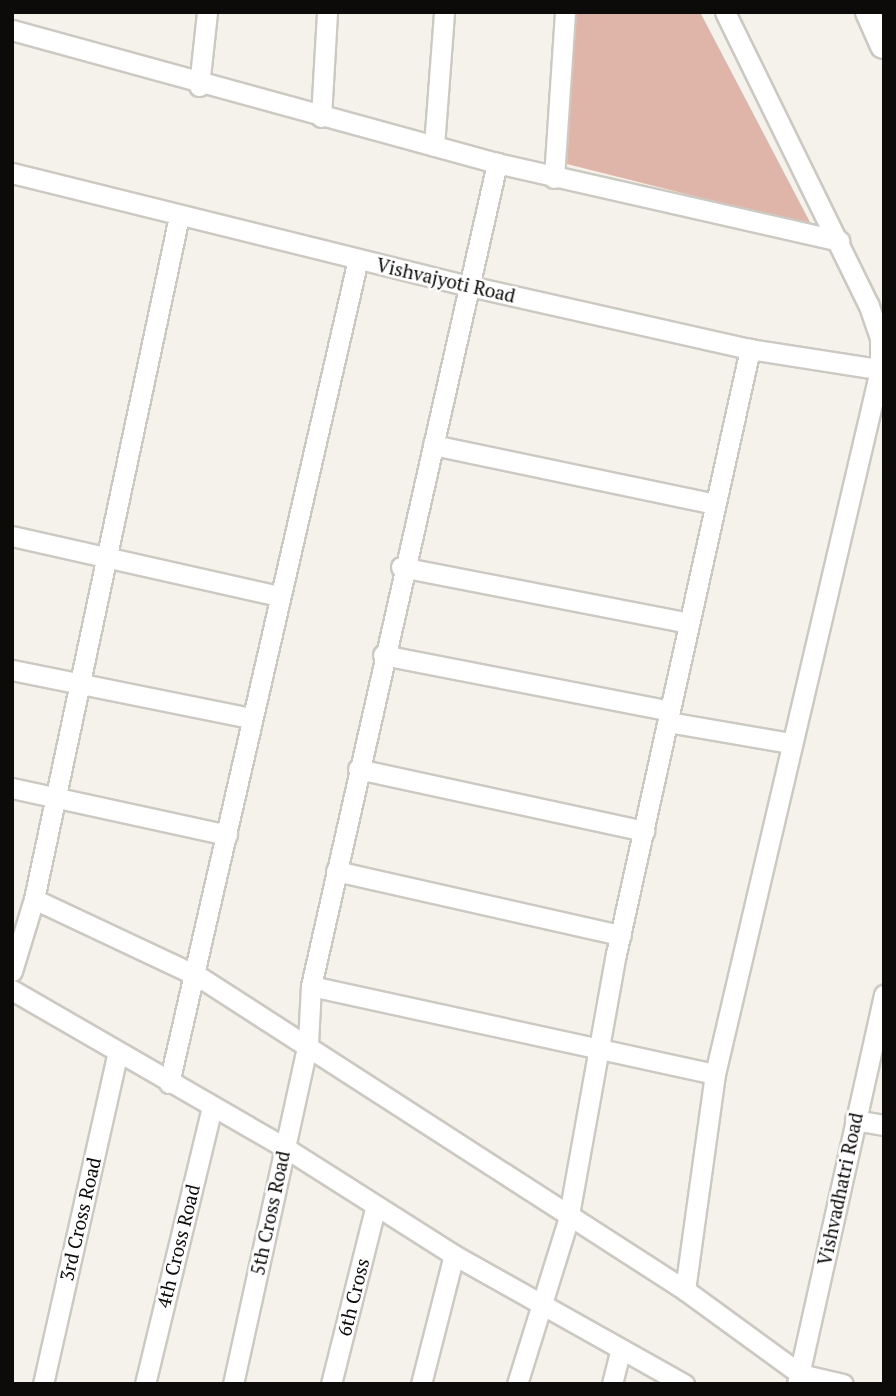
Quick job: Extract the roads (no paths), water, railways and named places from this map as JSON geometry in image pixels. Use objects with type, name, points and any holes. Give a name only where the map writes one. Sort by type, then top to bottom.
[{"type":"street","points":[[199,86],[207,12]]},
{"type":"street","points":[[321,117],[327,12]]},
{"type":"street","points":[[434,146],[444,12]]},
{"type":"street","points":[[554,177],[565,12]]},
{"type":"street","points":[[685,1290],[715,1074],[790,743],[882,370],[880,338],[839,241],[725,12]]},
{"type":"street","points":[[869,12],[884,45]]},
{"type":"street","points":[[12,30],[199,86],[497,163],[839,241]]},
{"type":"street","name":"5th Cross Road","points":[[233,1384],[308,1043],[311,986],[401,567],[433,445],[497,163]]},
{"type":"street","name":"Vishvajyoti Road","points":[[12,173],[470,286],[750,349],[882,370]]},
{"type":"street","points":[[12,971],[34,899],[77,684],[179,216]]},
{"type":"street","points":[[169,1083],[198,976],[250,718],[358,259]]},
{"type":"street","points":[[517,1384],[538,1301],[568,1220],[621,935],[750,349]]},
{"type":"street","points":[[433,445],[715,504]]},
{"type":"street","points":[[12,536],[278,596]]},
{"type":"street","points":[[401,567],[689,624]]},
{"type":"street","points":[[383,655],[790,743]]},
{"type":"street","points":[[12,670],[250,718]]},
{"type":"street","points":[[358,769],[643,831]]},
{"type":"street","points":[[12,788],[55,795],[226,835]]},
{"type":"street","points":[[336,871],[621,935]]},
{"type":"street","points":[[34,899],[198,976],[308,1043],[568,1220],[685,1290],[799,1379],[843,1384]]},
{"type":"street","points":[[311,986],[715,1074]]},
{"type":"street","points":[[12,990],[117,1055],[284,1146],[375,1209],[684,1384]]},
{"type":"street","name":"Vishvadhatri Road","points":[[799,1379],[883,1000]]},
{"type":"street","name":"3rd Cross Road","points":[[43,1384],[117,1055]]},
{"type":"street","name":"4th Cross Road","points":[[145,1384],[212,1108]]},
{"type":"street","points":[[855,1119],[884,1125]]},
{"type":"street","name":"6th Cross","points":[[331,1384],[375,1209]]},
{"type":"street","points":[[421,1384],[454,1255]]},
{"type":"street","points":[[612,1384],[621,1349]]}]
